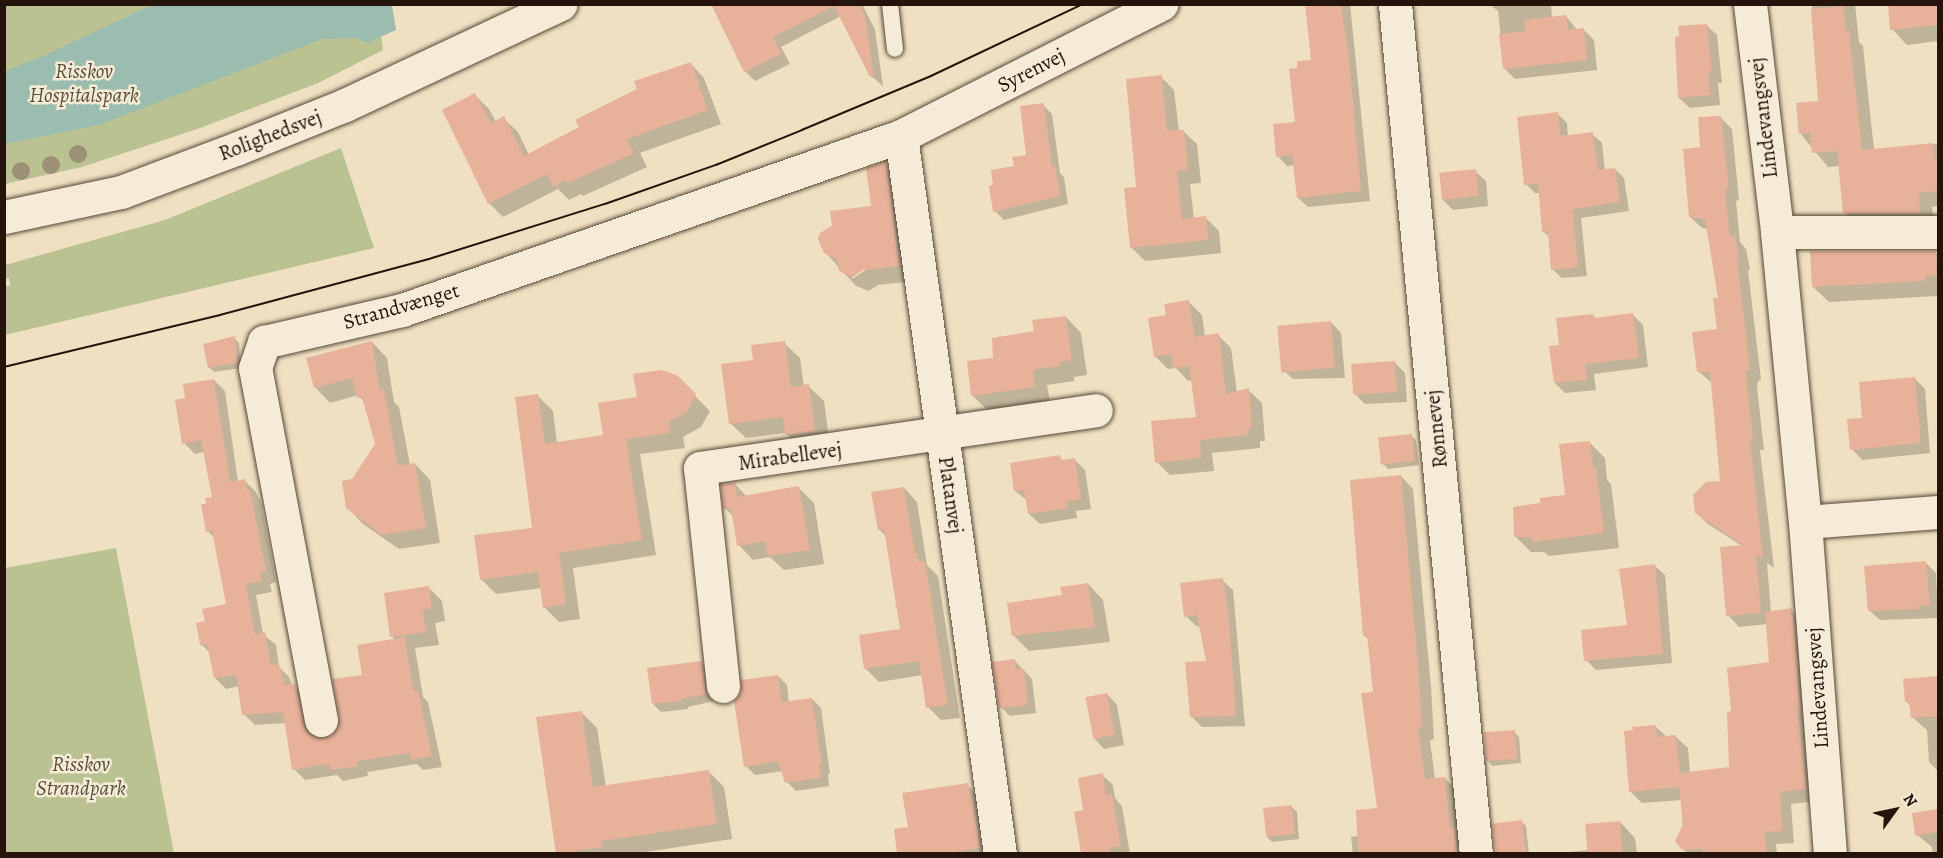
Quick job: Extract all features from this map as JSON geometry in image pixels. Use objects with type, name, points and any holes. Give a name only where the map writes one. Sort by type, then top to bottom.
[{"type":"street","name":"Rolighedsvej","points":[[4,217],[122,192],[143,184],[345,105],[521,13],[561,4]]},
{"type":"street","name":"Syrenvej","points":[[901,136],[1161,4]]},
{"type":"street","name":"Rønnevej","points":[[1395,4],[1476,854]]},
{"type":"street","name":"Lindevangsvej","points":[[1750,4],[1777,232],[1805,522],[1830,854]]},
{"type":"street","name":"Platanvej","points":[[901,136],[1000,854]]},
{"type":"street","name":"Strandvænget","points":[[321,720],[255,368],[264,342],[402,310],[901,136]]},
{"type":"street","points":[[1777,232],[1938,232]]},
{"type":"street","name":"Mirabellevej","points":[[723,686],[700,468],[1096,410]]},
{"type":"street","points":[[1805,522],[1938,512]]},
{"type":"lane","points":[[890,4],[895,49]]},
{"type":"green space","name":"Risskov Hospitalspark","points":[[5,5],[377,5],[383,50],[318,83],[200,128],[82,167],[5,184]]},
{"type":"green space","points":[[341,148],[374,248],[5,335],[5,287],[10,285],[9,278],[5,279],[5,265],[165,220]]},
{"type":"green space","name":"Risskov Strandpark","points":[[116,548],[174,853],[5,853],[5,568]]},
{"type":"shaded area","points":[[152,5],[392,5],[396,30],[367,43],[356,38],[322,39],[99,125],[5,144],[5,71],[43,56]]},
{"type":"building","points":[[711,4],[859,4],[865,16],[874,76],[870,77],[834,6],[773,37],[781,54],[744,72]]},
{"type":"building","points":[[1305,4],[1341,4],[1349,56],[1361,191],[1297,198],[1292,155],[1276,157],[1273,124],[1295,122],[1289,69],[1297,68],[1297,61],[1311,60]]},
{"type":"building","points":[[1888,4],[1938,4],[1938,25],[1890,30]]},
{"type":"building","points":[[1843,6],[1846,31],[1849,30],[1862,150],[1933,143],[1935,159],[1938,159],[1938,188],[1937,191],[1919,193],[1920,213],[1843,213],[1837,151],[1812,153],[1810,133],[1799,134],[1796,103],[1818,101],[1811,9]]},
{"type":"building","points":[[1566,15],[1568,30],[1584,28],[1587,60],[1503,69],[1499,34],[1525,31],[1524,20]]},
{"type":"building","points":[[1707,24],[1712,73],[1708,73],[1711,95],[1678,98],[1675,37],[1679,36],[1678,26]]},
{"type":"building","points":[[691,62],[708,110],[627,139],[634,153],[568,183],[566,180],[553,187],[547,174],[488,204],[442,110],[475,93],[491,123],[504,116],[524,156],[579,127],[575,120],[637,89],[634,81]]},
{"type":"building","points":[[1162,75],[1167,130],[1184,130],[1188,170],[1177,171],[1182,219],[1206,216],[1209,240],[1130,248],[1124,188],[1136,187],[1126,79]]},
{"type":"building","points":[[1044,103],[1052,167],[1055,166],[1060,196],[993,212],[989,186],[993,185],[991,170],[1014,166],[1012,157],[1026,155],[1020,106]]},
{"type":"building","points":[[1558,112],[1561,136],[1593,132],[1598,170],[1615,168],[1620,202],[1573,209],[1578,267],[1551,270],[1548,231],[1542,232],[1538,183],[1524,185],[1517,117]]},
{"type":"building","points":[[1721,116],[1729,189],[1725,190],[1730,237],[1735,236],[1739,259],[1737,259],[1750,369],[1747,370],[1746,375],[1753,439],[1750,439],[1763,559],[1756,554],[1761,613],[1726,616],[1720,547],[1743,545],[1695,513],[1693,495],[1706,482],[1720,481],[1710,372],[1697,372],[1692,332],[1717,329],[1713,298],[1718,298],[1705,219],[1689,217],[1683,149],[1700,147],[1698,117]]},
{"type":"building","points":[[886,161],[899,266],[863,270],[853,277],[839,271],[837,259],[824,253],[818,239],[820,233],[832,226],[830,211],[871,206],[866,168]]},
{"type":"building","points":[[1476,169],[1479,196],[1442,200],[1439,173]]},
{"type":"building","points":[[1810,251],[1936,251],[1937,275],[1925,276],[1925,281],[1812,287]]},
{"type":"building","points":[[1189,300],[1195,337],[1219,333],[1226,394],[1249,388],[1252,428],[1247,429],[1248,435],[1200,440],[1201,458],[1155,463],[1151,421],[1196,417],[1189,366],[1173,368],[1171,354],[1154,357],[1148,318],[1166,315],[1164,304]]},
{"type":"building","points":[[1633,313],[1639,358],[1585,364],[1587,380],[1554,383],[1549,346],[1559,345],[1556,318],[1593,314],[1594,318]]},
{"type":"building","points":[[1066,316],[1072,360],[1059,362],[1060,366],[1033,370],[1035,387],[971,396],[967,361],[993,358],[992,338],[1034,331],[1032,320]]},
{"type":"building","points":[[1331,321],[1335,368],[1281,373],[1277,326]]},
{"type":"building","points":[[235,336],[237,363],[208,368],[203,344]]},
{"type":"building","points":[[372,341],[380,391],[384,390],[398,466],[415,463],[426,528],[382,535],[346,508],[342,481],[352,479],[375,444],[362,397],[357,398],[352,378],[314,388],[306,358]]},
{"type":"building","points":[[785,341],[791,387],[809,384],[815,431],[785,435],[783,417],[729,424],[721,364],[753,360],[751,345]]},
{"type":"building","points":[[1395,361],[1397,392],[1353,395],[1351,364]]},
{"type":"building","points":[[662,370],[678,376],[696,394],[687,412],[669,422],[670,433],[626,439],[642,540],[559,553],[566,604],[543,608],[538,572],[480,580],[474,535],[532,528],[515,397],[538,394],[545,444],[603,435],[598,403],[637,397],[633,374]]},
{"type":"building","points":[[1915,377],[1921,443],[1850,450],[1847,419],[1862,418],[1859,382]]},
{"type":"building","points":[[214,379],[230,482],[245,479],[247,490],[250,489],[266,571],[260,573],[262,581],[246,584],[255,634],[265,632],[271,665],[279,664],[285,685],[295,684],[306,732],[314,737],[324,738],[333,735],[338,727],[339,717],[332,679],[362,675],[357,645],[405,637],[413,690],[418,690],[432,756],[411,760],[409,753],[357,761],[358,766],[331,770],[329,764],[292,770],[283,712],[242,715],[236,675],[214,678],[207,644],[200,645],[196,623],[205,621],[202,609],[226,604],[212,531],[206,532],[201,504],[206,504],[205,498],[212,497],[201,440],[182,444],[175,400],[185,398],[183,384]]},
{"type":"building","points":[[1412,434],[1415,461],[1381,464],[1378,438]]},
{"type":"building","points":[[1590,441],[1593,467],[1596,467],[1604,533],[1532,542],[1532,537],[1514,537],[1513,507],[1540,503],[1540,498],[1565,495],[1559,444]]},
{"type":"building","points":[[1060,455],[1061,460],[1075,458],[1081,499],[1067,501],[1068,508],[1028,514],[1024,490],[1014,491],[1010,463]]},
{"type":"building","points":[[1401,475],[1419,674],[1422,727],[1418,728],[1425,779],[1445,777],[1450,827],[1455,827],[1457,854],[1358,854],[1356,810],[1377,808],[1361,693],[1373,692],[1367,635],[1363,636],[1350,480]]},
{"type":"building","points":[[735,482],[737,497],[799,486],[810,550],[768,556],[765,541],[737,546],[731,508],[723,509],[721,484]]},
{"type":"building","points":[[904,487],[915,553],[917,553],[919,562],[925,561],[948,705],[926,708],[919,661],[864,669],[859,635],[900,629],[884,529],[878,530],[871,492]]},
{"type":"building","points":[[1926,561],[1930,605],[1918,606],[1919,609],[1868,611],[1864,566]]},
{"type":"building","points":[[1655,564],[1663,654],[1584,661],[1581,630],[1627,625],[1619,569]]},
{"type":"building","points":[[1223,578],[1229,618],[1236,716],[1190,717],[1185,662],[1206,661],[1197,615],[1184,617],[1180,583]]},
{"type":"building","points":[[1088,583],[1095,627],[1012,636],[1007,603],[1062,595],[1060,587]]},
{"type":"building","points":[[429,586],[432,608],[423,610],[426,632],[390,637],[384,593]]},
{"type":"building","points":[[1792,608],[1800,708],[1797,708],[1806,789],[1780,792],[1783,831],[1765,832],[1767,854],[1702,854],[1702,849],[1682,850],[1675,841],[1683,825],[1679,787],[1629,792],[1624,731],[1633,730],[1632,727],[1656,725],[1657,737],[1676,735],[1680,773],[1729,767],[1727,712],[1731,711],[1727,668],[1769,662],[1765,612]]},
{"type":"building","points":[[1015,659],[1016,669],[1024,669],[1028,705],[999,708],[992,662]]},
{"type":"building","points":[[702,661],[706,694],[681,699],[681,701],[652,704],[647,668]]},
{"type":"building","points":[[778,675],[782,702],[812,698],[822,765],[819,765],[821,778],[785,783],[778,761],[744,767],[734,701],[740,693],[741,680]]},
{"type":"building","points":[[1938,676],[1938,716],[1911,718],[1909,702],[1905,702],[1903,679]]},
{"type":"building","points":[[1107,693],[1115,735],[1094,739],[1085,697]]},
{"type":"building","points":[[582,711],[593,787],[709,770],[717,824],[601,841],[602,847],[556,854],[536,717]]},
{"type":"building","points":[[1515,730],[1517,759],[1486,761],[1484,732]]},
{"type":"building","points":[[1103,773],[1106,795],[1112,794],[1121,846],[1110,848],[1110,854],[1081,854],[1074,812],[1083,810],[1078,778]]},
{"type":"building","points":[[968,783],[980,848],[944,854],[897,854],[894,829],[908,827],[902,793]]},
{"type":"building","points":[[1292,805],[1295,834],[1266,837],[1263,808]]},
{"type":"building","points":[[1938,809],[1938,832],[1915,836],[1912,813]]},
{"type":"building","points":[[1522,820],[1526,854],[1496,854],[1492,824]]},
{"type":"building","points":[[1620,821],[1623,854],[1588,854],[1585,824]]},
{"type":"tram line","points":[[4,367],[220,315],[429,259],[605,204],[716,165],[802,130],[931,76],[1083,4]]}]
